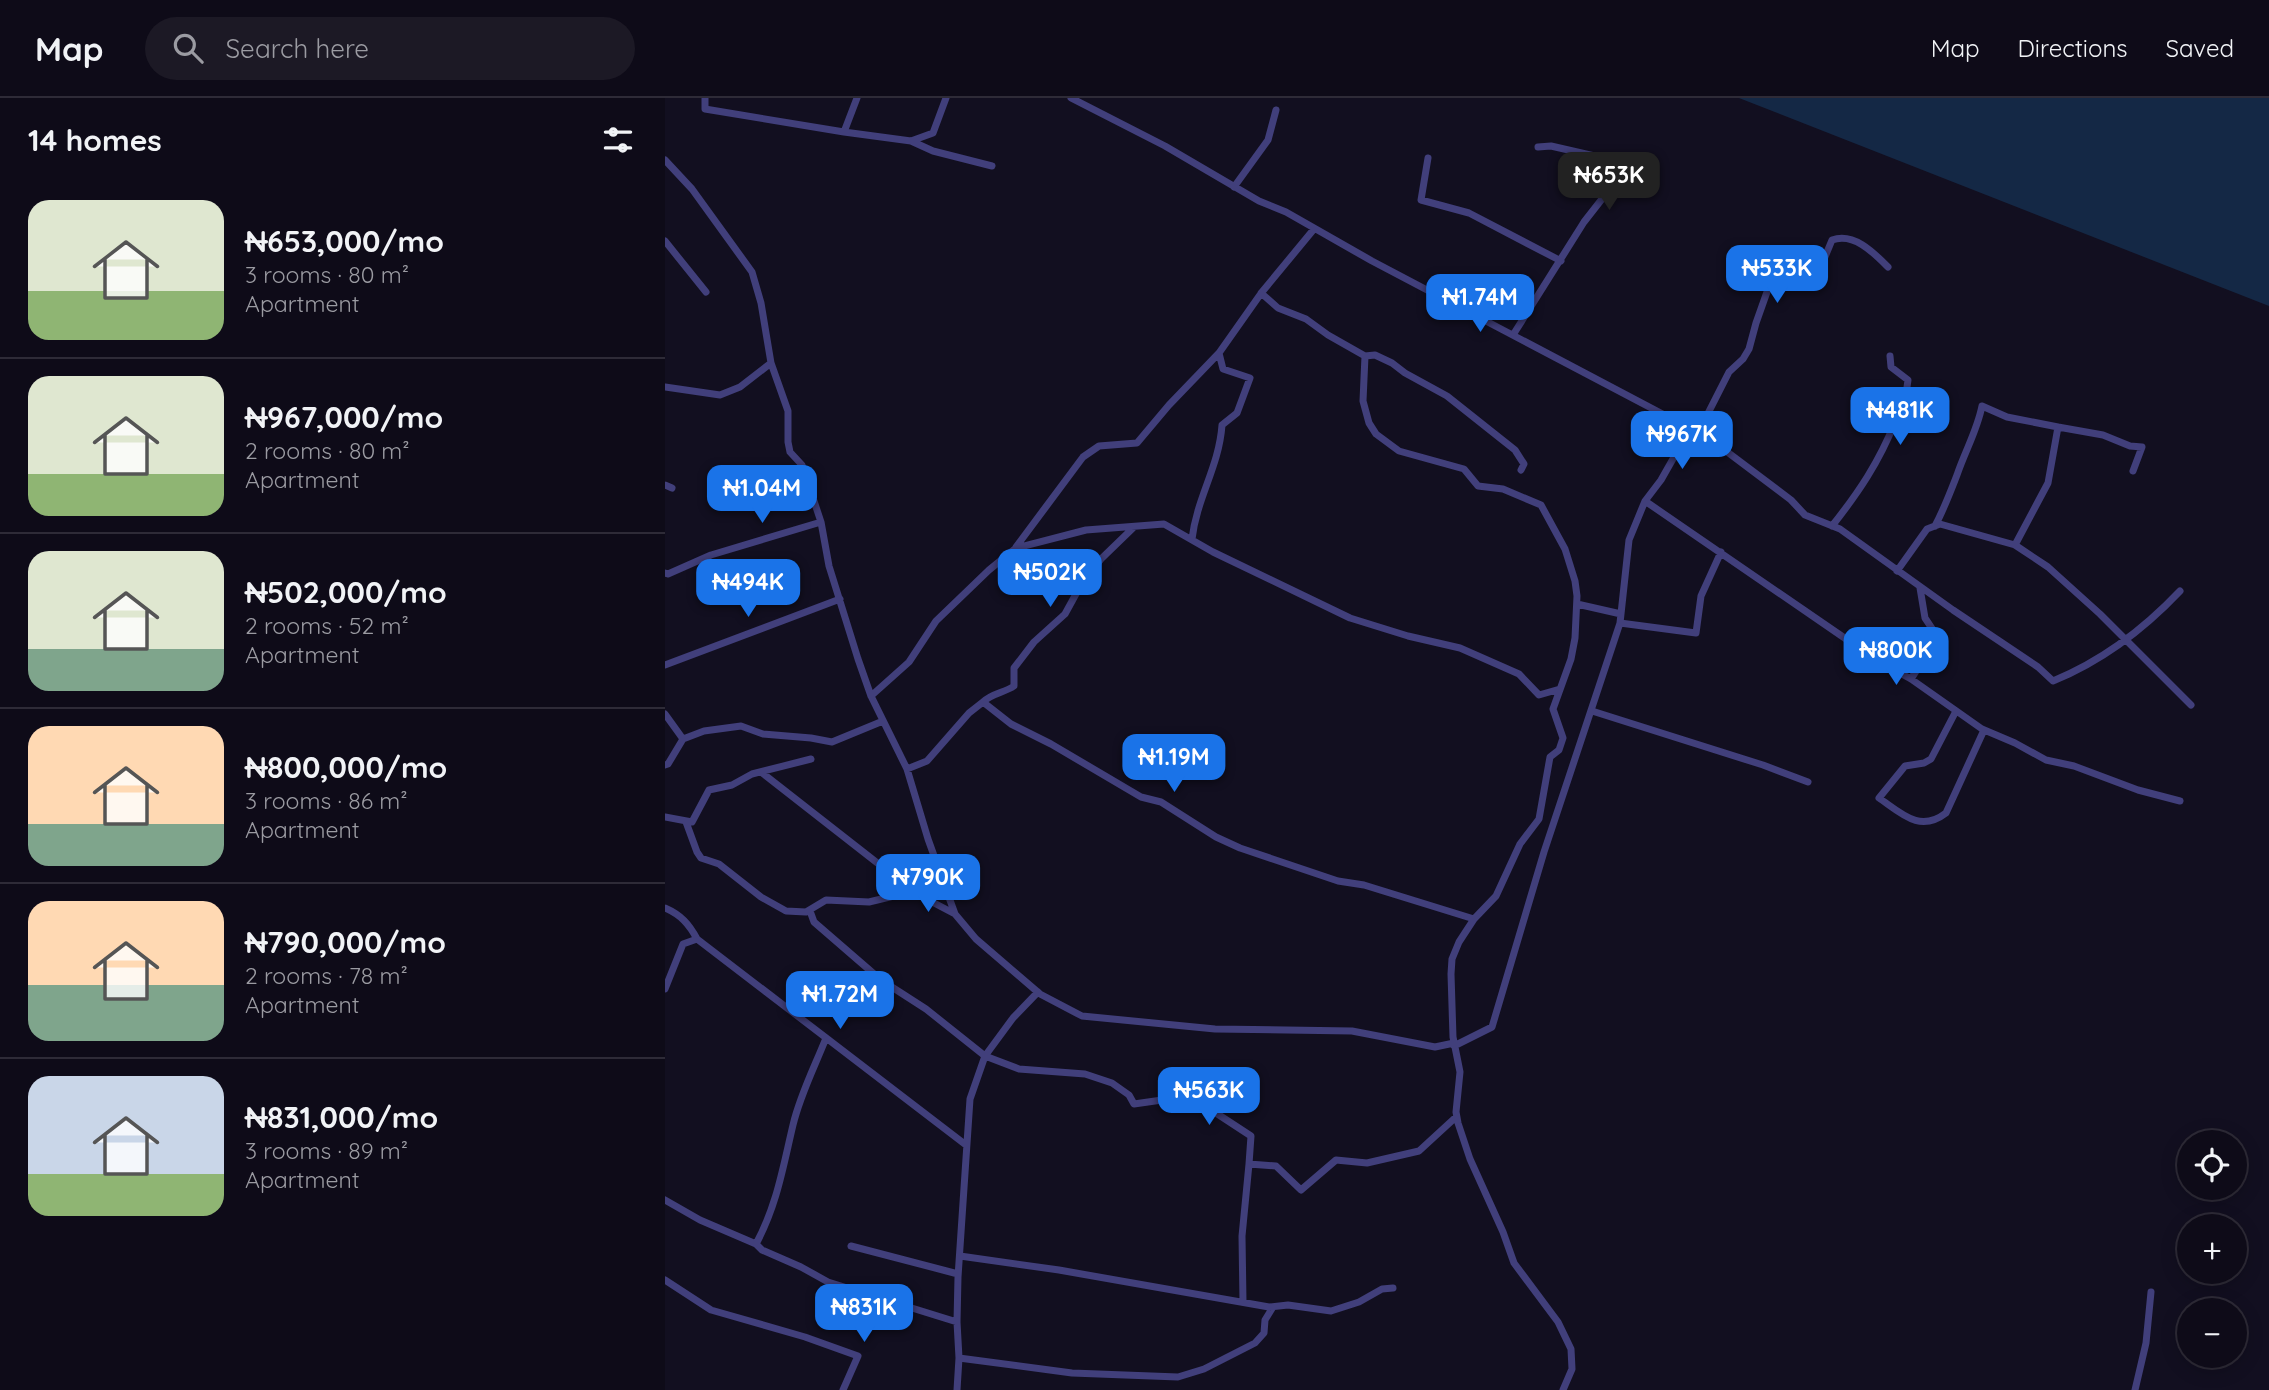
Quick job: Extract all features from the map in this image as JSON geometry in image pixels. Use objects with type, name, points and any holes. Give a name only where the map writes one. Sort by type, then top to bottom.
[{"type":"street","points":[[705,98],[705,109],[911,141],[933,151],[992,166]]},
{"type":"street","points":[[844,132],[857,98]]},
{"type":"street","points":[[933,151],[933,133],[946,98]]},
{"type":"street","points":[[1071,98],[1165,146],[1259,201],[1286,212],[1698,433],[1763,478],[1805,514],[1840,529],[2038,667],[2053,681],[2086,667],[2156,617],[2180,591]]},
{"type":"street","points":[[1234,187],[1268,139],[1276,110]]},
{"type":"street","points":[[911,141],[933,133]]},
{"type":"street","points":[[1513,335],[1584,222],[1609,190],[1612,160],[1551,146],[1538,148]]},
{"type":"street","points":[[1428,158],[1421,200],[1469,213],[1560,261]]},
{"type":"street","points":[[665,160],[692,189],[752,272],[761,303],[771,363],[788,411],[790,452],[802,464],[821,522],[829,566],[871,696],[907,769],[955,914],[976,939],[1038,992],[1082,1016],[1215,1029],[1352,1031],[1435,1047],[1454,1044],[1492,1027],[1545,852],[1620,623],[1629,540],[1645,501],[1661,480],[1682,443],[1685,426]]},
{"type":"street","points":[[871,696],[909,662],[936,621],[1016,548],[1083,457],[1099,446],[1137,443],[1219,353],[1261,293],[1314,229]]},
{"type":"street","points":[[1698,433],[1729,372],[1749,349],[1773,275],[1784,270],[1815,281],[1832,240],[1841,237],[1858,242],[1888,267]]},
{"type":"street","points":[[665,241],[706,292]]},
{"type":"street","points":[[1261,293],[1278,308],[1305,319],[1365,356],[1374,355],[1392,363],[1447,396],[1515,450],[1524,464],[1521,470]]},
{"type":"street","points":[[1192,539],[1195,517],[1220,450],[1222,425],[1237,413],[1250,378],[1223,369],[1219,353]]},
{"type":"street","points":[[1365,356],[1363,401],[1369,422],[1376,434],[1399,451],[1464,469],[1478,486],[1503,489],[1541,505],[1565,549],[1575,581],[1577,604],[1571,659],[1553,709],[1563,738],[1559,750],[1550,757],[1539,819],[1520,844],[1496,896],[1474,919],[1459,942],[1451,966],[1454,1044],[1460,1072],[1457,1117],[1470,1159],[1514,1263],[1558,1322],[1571,1349],[1572,1369],[1563,1390]]},
{"type":"street","points":[[1832,526],[1865,483],[1885,449],[1907,392],[1908,380],[1891,367],[1889,356]]},
{"type":"street","points":[[665,387],[720,395],[740,387],[771,363]]},
{"type":"street","points":[[1934,526],[1947,504],[1969,449],[1982,406],[2007,417],[2103,435],[2130,446],[2142,447],[2133,471]]},
{"type":"street","points":[[2015,545],[2047,483],[2058,427]]},
{"type":"street","points":[[1645,501],[1878,661],[1910,679],[1984,730],[2046,760],[2074,766],[2138,790],[2180,801]]},
{"type":"street","points":[[665,573],[711,555],[821,522]]},
{"type":"street","points":[[1016,548],[1086,530],[1164,524],[1213,552],[1350,618],[1408,636],[1460,648],[1519,674],[1539,695],[1560,689]]},
{"type":"street","points":[[1897,571],[1927,529],[1940,524],[2015,545],[2048,567],[2191,705]]},
{"type":"street","points":[[907,769],[927,761],[969,713],[990,695],[1007,691],[1014,686],[1014,668],[1034,642],[1065,614],[1082,583],[1134,527]]},
{"type":"street","points":[[1620,623],[1696,634],[1701,596],[1721,552]]},
{"type":"street","points":[[1910,679],[1917,668],[1940,647],[1939,639],[1925,618],[1920,587]]},
{"type":"street","points":[[665,665],[840,599]]},
{"type":"street","points":[[1577,604],[1621,614]]},
{"type":"street","points":[[983,702],[1011,724],[1051,744],[1141,797],[1161,802],[1228,842],[1338,881],[1364,885],[1474,919]]},
{"type":"street","points":[[1593,711],[1808,782]]},
{"type":"street","points":[[1956,711],[1931,759],[1905,766],[1879,798],[1906,817],[1921,823],[1936,821],[1946,813],[1984,730]]},
{"type":"street","points":[[665,714],[683,739]]},
{"type":"street","points":[[665,765],[683,739],[704,731],[741,726],[763,734],[832,742],[883,721]]},
{"type":"street","points":[[665,817],[692,822],[709,790],[732,785],[761,772],[811,759]]},
{"type":"street","points":[[761,772],[917,894],[955,914]]},
{"type":"street","points":[[685,822],[701,858],[719,864],[761,897],[786,911],[810,911],[826,900],[869,902],[902,894],[917,894]]},
{"type":"street","points":[[665,908],[687,922],[697,939],[966,1145]]},
{"type":"street","points":[[810,911],[814,922],[881,980],[926,1009],[985,1056],[1019,1069],[1085,1074],[1112,1083],[1129,1095],[1134,1104],[1190,1097],[1251,1136],[1243,1236],[1243,1302]]},
{"type":"street","points":[[665,989],[683,944],[697,939]]},
{"type":"street","points":[[957,1390],[958,1274],[970,1099],[985,1056],[1013,1018],[1038,992]]},
{"type":"street","points":[[756,1244],[770,1217],[787,1157],[793,1123],[826,1038]]},
{"type":"street","points":[[1249,1164],[1276,1166],[1301,1190],[1336,1160],[1367,1163],[1419,1152],[1457,1117]]},
{"type":"street","points":[[665,1200],[700,1220],[756,1244],[762,1250],[828,1282],[957,1322]]},
{"type":"street","points":[[851,1246],[958,1274]]},
{"type":"street","points":[[960,1256],[1059,1270],[1273,1307],[1288,1305],[1331,1311],[1359,1302],[1382,1289],[1393,1288]]},
{"type":"street","points":[[665,1280],[711,1310],[805,1337],[858,1356],[843,1390]]},
{"type":"street","points":[[2135,1390],[2146,1343],[2151,1292]]},
{"type":"street","points":[[959,1358],[1072,1373],[1178,1377],[1204,1369],[1255,1343],[1264,1333],[1265,1320],[1273,1307]]},
{"type":"water","points":[[1739,98],[2269,98],[2269,306]]}]
